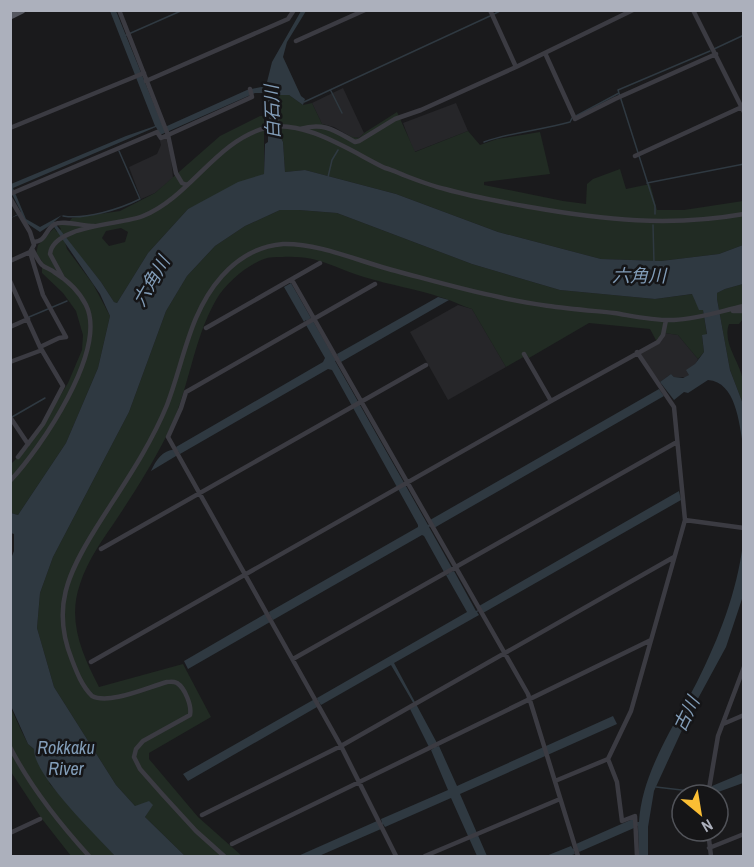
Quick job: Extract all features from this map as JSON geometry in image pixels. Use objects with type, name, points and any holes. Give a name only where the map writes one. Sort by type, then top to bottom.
[{"type":"main road","points":[[10,16],[22,10]]},
{"type":"street","points":[[119,10],[167,132],[176,174],[187,185]]},
{"type":"street","points":[[146,81],[288,19],[294,10]]},
{"type":"street","points":[[296,41],[365,10]]},
{"type":"street","points":[[63,278],[51,254],[54,244],[68,233],[142,217],[161,207],[229,148],[248,136],[266,128],[300,129],[321,126],[334,129],[355,142],[359,141],[395,119],[421,110],[516,67],[633,10]]},
{"type":"street","points":[[635,156],[743,108],[693,10]]},
{"type":"street","points":[[491,14],[516,67]]},
{"type":"street","points":[[545,53],[574,117],[620,97],[714,50]]},
{"type":"street","points":[[10,128],[143,73]]},
{"type":"street","points":[[10,362],[59,338],[66,338],[35,273],[31,250],[34,243],[12,198],[157,132],[161,138],[167,132],[252,95],[249,89]]},
{"type":"street","points":[[300,129],[404,176],[489,200],[569,214],[625,220],[698,221],[744,214]]},
{"type":"street","points":[[34,243],[44,239],[54,225],[63,222],[78,226],[102,226]]},
{"type":"street","points":[[224,856],[196,831],[163,795],[140,769],[134,757],[136,749],[143,741],[190,715],[190,706],[180,687],[173,682],[167,682],[114,698],[102,699],[92,696],[73,663],[62,621],[67,582],[77,561],[154,432],[167,405],[192,325],[211,290],[223,275],[234,264],[259,248],[283,244],[311,246],[367,264],[501,298],[666,320],[728,311],[744,311]]},
{"type":"street","points":[[10,481],[32,454],[56,417],[78,377],[89,345],[91,322],[81,296],[63,278],[43,265],[31,250]]},
{"type":"street","points":[[10,261],[31,250]]},
{"type":"street","points":[[206,328],[320,263]]},
{"type":"street","points":[[10,280],[41,348],[63,386],[44,424],[18,457]]},
{"type":"street","points":[[292,280],[310,320],[337,359],[357,404],[403,485],[430,525],[451,570],[479,610],[530,700],[576,852]]},
{"type":"street","points":[[375,284],[186,392],[168,437],[341,746],[396,856]]},
{"type":"street","points":[[728,311],[744,306]]},
{"type":"street","points":[[10,327],[27,318]]},
{"type":"street","points":[[91,662],[658,342],[663,335],[666,320]]},
{"type":"street","points":[[555,781],[608,759],[631,711],[685,520],[674,407],[637,352]]},
{"type":"street","points":[[524,354],[551,401]]},
{"type":"street","points":[[101,549],[426,365]]},
{"type":"street","points":[[11,420],[28,444]]},
{"type":"street","points":[[293,659],[677,442]]},
{"type":"street","points":[[685,520],[744,528]]},
{"type":"street","points":[[202,815],[341,746],[674,557]]},
{"type":"street","points":[[232,844],[651,640]]},
{"type":"street","points":[[709,783],[723,724],[744,667]]},
{"type":"street","points":[[723,724],[744,715]]},
{"type":"street","points":[[10,747],[46,805],[88,856]]},
{"type":"street","points":[[608,759],[617,782],[622,821],[635,816],[637,856]]},
{"type":"street","points":[[425,856],[560,799]]},
{"type":"street","points":[[10,832],[40,819]]},
{"type":"street","points":[[709,848],[744,834]]},
{"type":"street","points":[[709,843],[711,856]]},
{"type":"shaded area","points":[[343,88],[364,133],[359,138],[351,137],[334,127],[322,124],[312,103]]},
{"type":"shaded area","points":[[278,95],[289,95],[303,105],[312,103],[322,124],[359,138],[397,112],[415,152],[468,131],[480,145],[497,139],[540,132],[550,174],[484,182],[484,185],[586,204],[587,184],[593,179],[620,169],[626,189],[650,184],[657,210],[684,210],[743,201],[743,245],[719,254],[661,261],[601,259],[498,232],[396,194],[305,170],[285,172]]},
{"type":"shaded area","points":[[456,103],[468,131],[414,152],[403,123]]},
{"type":"shaded area","points":[[264,116],[264,174],[188,209],[148,253],[117,303],[63,235],[67,249],[93,284],[110,316],[98,368],[66,443],[18,515],[11,513],[10,465],[29,446],[68,383],[82,350],[83,335],[76,311],[63,293],[42,273],[42,261],[36,254],[38,245],[54,228],[57,232],[61,229],[58,225],[67,224],[72,218],[120,211],[155,193],[220,136]],"holes":[[[121,228],[128,232],[125,242],[109,246],[102,238],[106,231]]]},
{"type":"shaded area","points":[[165,134],[173,178],[155,193],[141,199],[129,167],[157,154],[161,145],[159,137]]},
{"type":"shaded area","points":[[280,210],[337,213],[472,264],[560,290],[655,299],[693,294],[695,301],[703,310],[707,335],[702,336],[704,352],[698,359],[678,335],[665,333],[658,344],[650,329],[589,323],[529,358],[527,355],[506,367],[472,309],[447,299],[364,277],[324,262],[295,257],[264,259],[244,270],[231,282],[220,294],[208,316],[181,402],[167,435],[144,477],[87,566],[76,598],[78,637],[99,687],[183,664],[211,717],[149,753],[149,759],[198,817],[242,856],[185,856],[145,817],[152,805],[135,806],[116,785],[54,687],[37,628],[40,593],[53,557],[129,412],[166,311],[187,276],[215,246],[245,226]]},
{"type":"shaded area","points":[[743,284],[743,319],[739,324],[729,324],[727,331],[743,380],[743,404],[730,370],[717,293]]},
{"type":"shaded area","points":[[458,305],[472,309],[506,367],[448,400],[410,332]]},
{"type":"shaded area","points":[[665,333],[678,335],[698,359],[690,375],[674,377],[671,374],[660,382],[639,353],[658,344]]},
{"type":"shaded area","points":[[10,706],[50,784],[115,856],[71,856],[42,819],[11,772]]},
{"type":"water","points":[[110,11],[116,11],[164,129],[247,90],[266,86],[272,62],[301,11],[306,11],[287,42],[283,57],[301,96],[305,99],[303,105],[289,95],[278,95],[285,172],[305,170],[396,194],[498,232],[601,259],[661,261],[719,254],[743,245],[743,284],[717,293],[717,299],[730,370],[743,404],[743,444],[734,405],[725,388],[717,382],[708,380],[688,393],[684,392],[674,400],[660,382],[671,374],[674,377],[683,378],[689,375],[686,370],[695,364],[704,352],[702,335],[707,334],[703,310],[699,310],[692,294],[655,299],[560,290],[472,264],[337,213],[280,210],[245,226],[215,246],[187,276],[166,311],[129,412],[53,557],[40,593],[37,628],[54,687],[116,785],[135,806],[149,801],[153,805],[145,817],[185,856],[115,856],[54,789],[36,760],[34,749],[28,744],[11,706],[10,561],[14,551],[14,534],[11,533],[11,513],[18,515],[66,443],[98,368],[110,316],[100,294],[52,224],[40,232],[25,222],[21,214],[11,218],[21,212],[11,192],[11,184],[155,126]],"holes":[[[255,93],[265,93],[264,116],[269,116],[271,135],[268,136],[268,142],[265,144],[264,174],[238,182],[188,209],[148,253],[117,303],[54,222],[62,215],[40,227],[26,219],[13,188],[156,127],[160,135]]]},
{"type":"water","points":[[291,283],[311,318],[308,320],[313,321],[335,359],[338,357],[337,354],[438,297],[449,300],[341,362],[339,359],[335,361],[428,525],[431,523],[430,520],[659,389],[664,396],[434,528],[433,525],[429,527],[452,568],[451,572],[454,571],[476,611],[480,609],[479,606],[679,491],[681,500],[483,613],[481,610],[477,612],[479,615],[394,663],[437,743],[434,745],[439,746],[457,786],[613,716],[617,724],[460,794],[487,856],[477,856],[451,798],[385,827],[383,824],[380,826],[381,829],[319,856],[298,856],[377,821],[379,824],[382,823],[381,819],[448,790],[431,750],[434,748],[429,747],[410,709],[415,706],[391,665],[321,705],[319,702],[317,707],[188,781],[183,774],[313,700],[318,701],[317,698],[467,612],[446,575],[449,574],[448,571],[444,572],[422,535],[273,620],[271,617],[270,622],[188,669],[184,661],[265,614],[270,616],[269,612],[418,527],[332,370],[328,369],[180,454],[178,451],[176,456],[151,471],[164,453],[177,450],[176,447],[323,362],[325,358],[306,325],[308,323],[306,320],[304,322],[284,287]]},
{"type":"water","name":"古川","points":[[743,543],[743,596],[726,647],[688,717],[654,791],[648,827],[648,856],[639,856],[638,826],[635,825],[634,828],[579,852],[574,851],[575,854],[546,856],[571,846],[573,849],[577,847],[576,844],[635,818],[635,822],[639,822],[646,785],[660,750],[697,682],[720,632],[732,597]]},
{"type":"water","points":[[743,773],[743,783],[730,788],[730,783],[719,783]]},
{"type":"waterway","points":[[124,36],[183,10]]},
{"type":"waterway","points":[[494,14],[502,10]]},
{"type":"waterway","points":[[304,102],[490,16]]},
{"type":"waterway","points":[[714,49],[744,35]]},
{"type":"waterway","points":[[655,214],[655,206],[618,90],[710,51]]},
{"type":"waterway","points":[[331,91],[342,113]]},
{"type":"waterway","points":[[576,116],[619,93]]},
{"type":"waterway","points":[[484,142],[570,122],[572,118]]},
{"type":"waterway","points":[[328,177],[332,160],[338,150]]},
{"type":"waterway","points":[[63,216],[102,213],[140,199],[119,151]]},
{"type":"waterway","points":[[647,183],[744,164]]},
{"type":"waterway","name":"六角川","points":[[653,225],[654,263]]},
{"type":"waterway","points":[[29,317],[67,301]]},
{"type":"waterway","points":[[12,417],[45,398]]},
{"type":"waterway","points":[[656,787],[670,789]]},
{"type":"water label","name":"白石川","points":[[272,112]]},
{"type":"water label","name":"Rokkaku River","points":[[66,757]]}]
